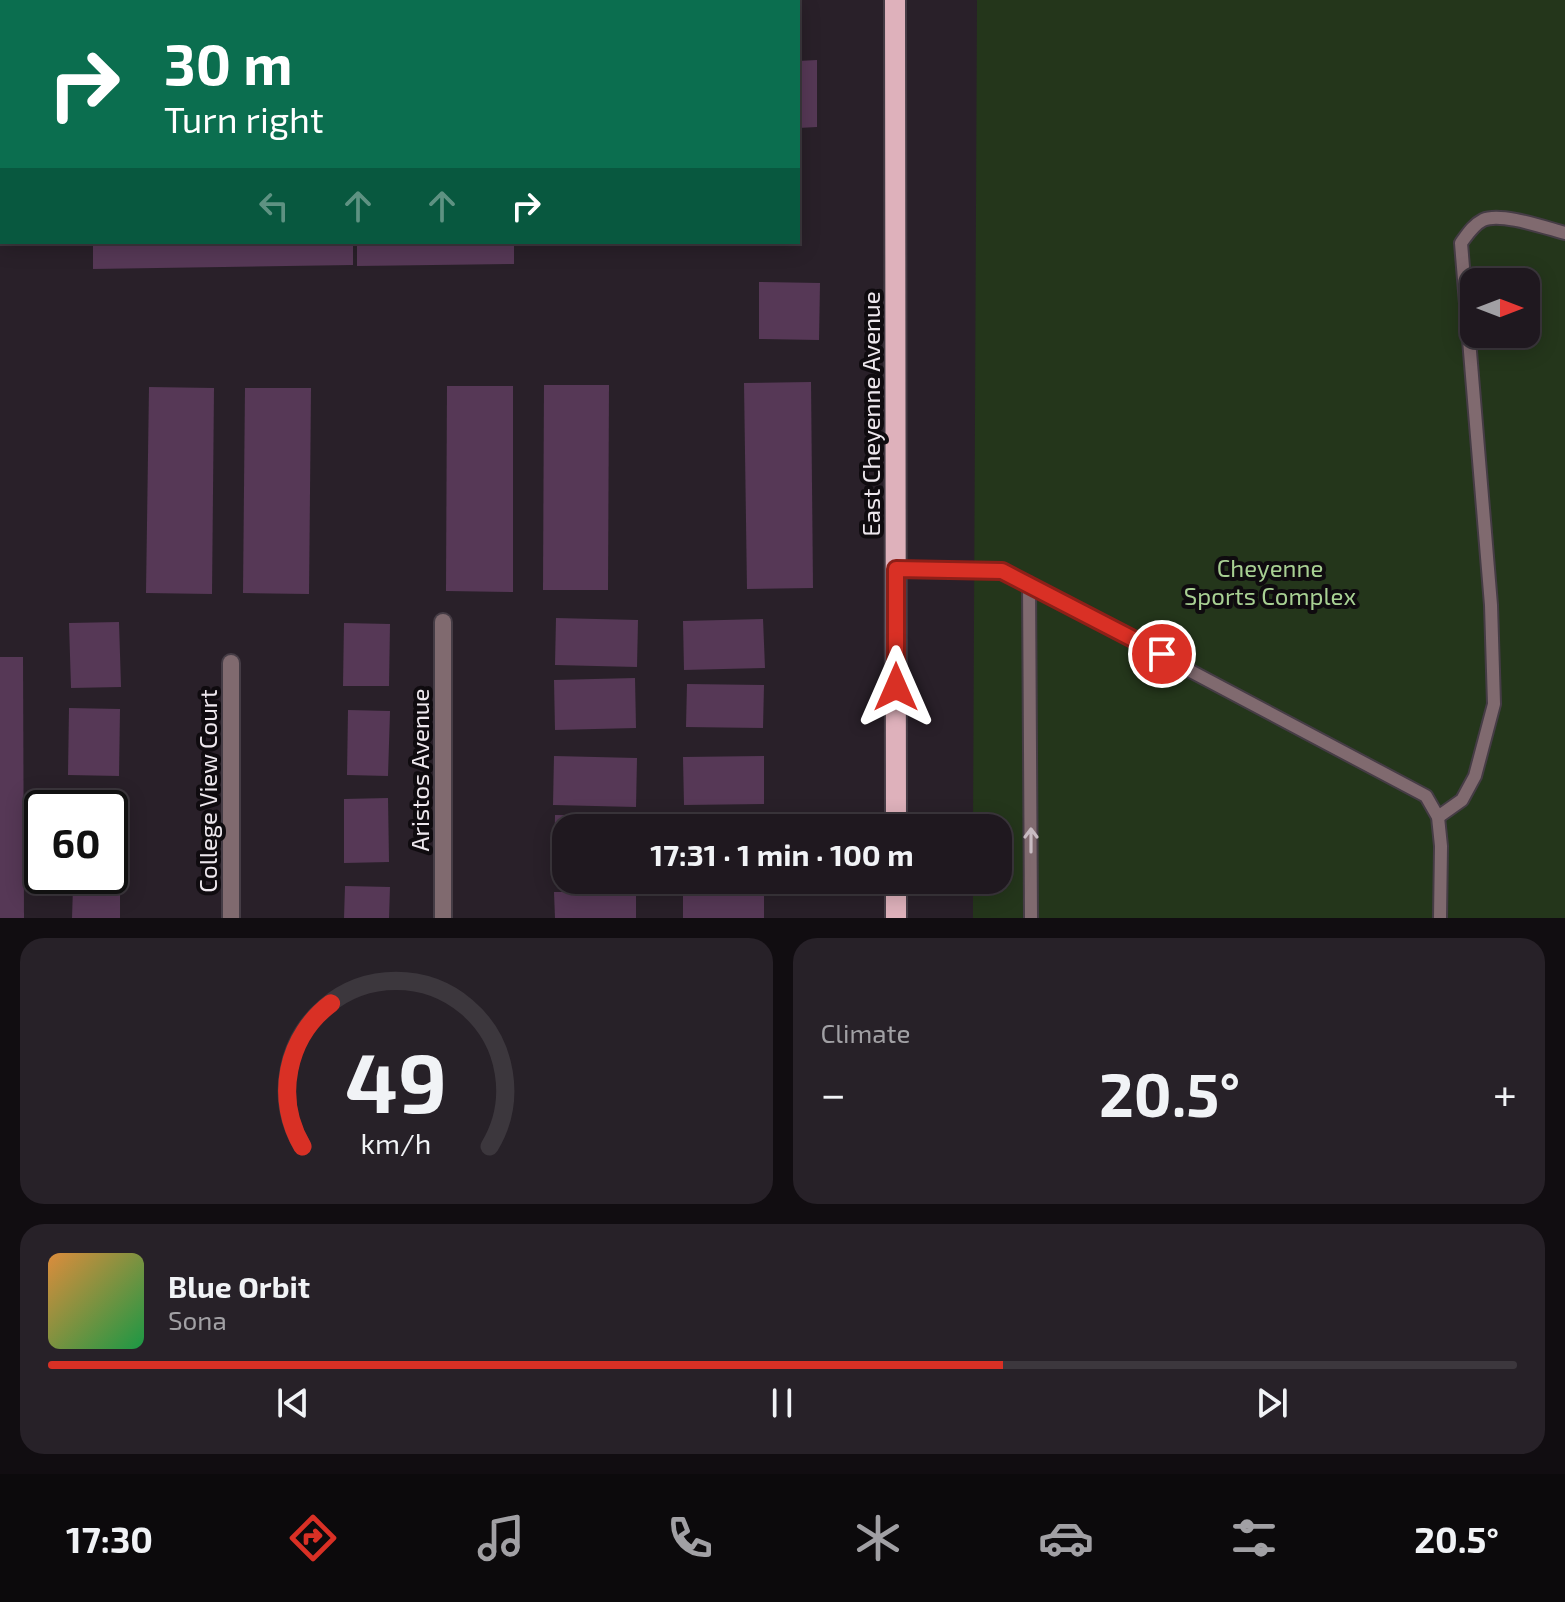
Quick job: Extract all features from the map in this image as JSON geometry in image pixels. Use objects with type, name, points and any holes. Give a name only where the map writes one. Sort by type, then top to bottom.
[{"type":"main road","name":"East Cheyenne Avenue","points":[[895,0],[896,814]]},
{"type":"main road","points":[[896,894],[896,918]]},
{"type":"street","name":"Aristos Avenue","points":[[443,622],[443,918]]},
{"type":"street","name":"College View Court","points":[[231,663],[231,918]]},
{"type":"lane","points":[[1438,817],[1462,800],[1475,776],[1494,704],[1491,605],[1461,243],[1469,231],[1484,219],[1502,218],[1565,233]]},
{"type":"lane","points":[[896,569],[1002,571],[1426,796],[1438,817],[1441,846],[1440,918]]},
{"type":"lane","points":[[1029,583],[1031,918]]},
{"type":"green space","name":"Cheyenne Sports Complex","points":[[977,0],[1565,0],[1565,918],[973,918],[973,894],[1012,894],[1012,814],[973,814]]},
{"type":"building","points":[[817,60],[817,127],[800,128],[800,61]]},
{"type":"building","points":[[93,244],[353,244],[353,265],[93,269]]},
{"type":"building","points":[[357,244],[514,244],[514,264],[357,266]]},
{"type":"building","points":[[759,282],[820,283],[819,340],[759,339]]},
{"type":"building","points":[[811,382],[813,588],[747,589],[744,383]]},
{"type":"building","points":[[544,385],[609,385],[608,590],[543,590]]},
{"type":"building","points":[[447,386],[513,386],[513,592],[446,591]]},
{"type":"building","points":[[149,387],[214,388],[212,594],[146,593]]},
{"type":"building","points":[[245,388],[311,388],[309,594],[243,593]]},
{"type":"building","points":[[556,618],[638,620],[637,667],[555,665]]},
{"type":"building","points":[[763,619],[765,668],[684,670],[683,621]]},
{"type":"building","points":[[119,622],[121,687],[71,688],[69,623]]},
{"type":"building","points":[[344,623],[390,624],[389,686],[343,686]]},
{"type":"building","points":[[0,657],[23,657],[24,918],[0,918]]},
{"type":"building","points":[[635,678],[636,728],[555,730],[554,680]]},
{"type":"building","points":[[687,684],[764,685],[763,728],[686,727]]},
{"type":"building","points":[[69,708],[120,709],[119,776],[68,775]]},
{"type":"building","points":[[348,710],[390,711],[388,776],[347,775]]},
{"type":"building","points":[[554,756],[637,758],[636,807],[553,805]]},
{"type":"building","points":[[764,756],[764,804],[684,805],[683,757]]},
{"type":"building","points":[[388,798],[389,862],[344,863],[344,799]]},
{"type":"building","points":[[345,886],[390,887],[389,918],[344,918]]},
{"type":"building","points":[[73,894],[120,894],[120,918],[72,918]]},
{"type":"building","points":[[554,894],[636,894],[636,918],[555,918]]},
{"type":"building","points":[[683,894],[764,894],[764,918],[683,918]]},
{"type":"route","points":[[896,687],[896,569],[1002,571],[1162,654]]}]
